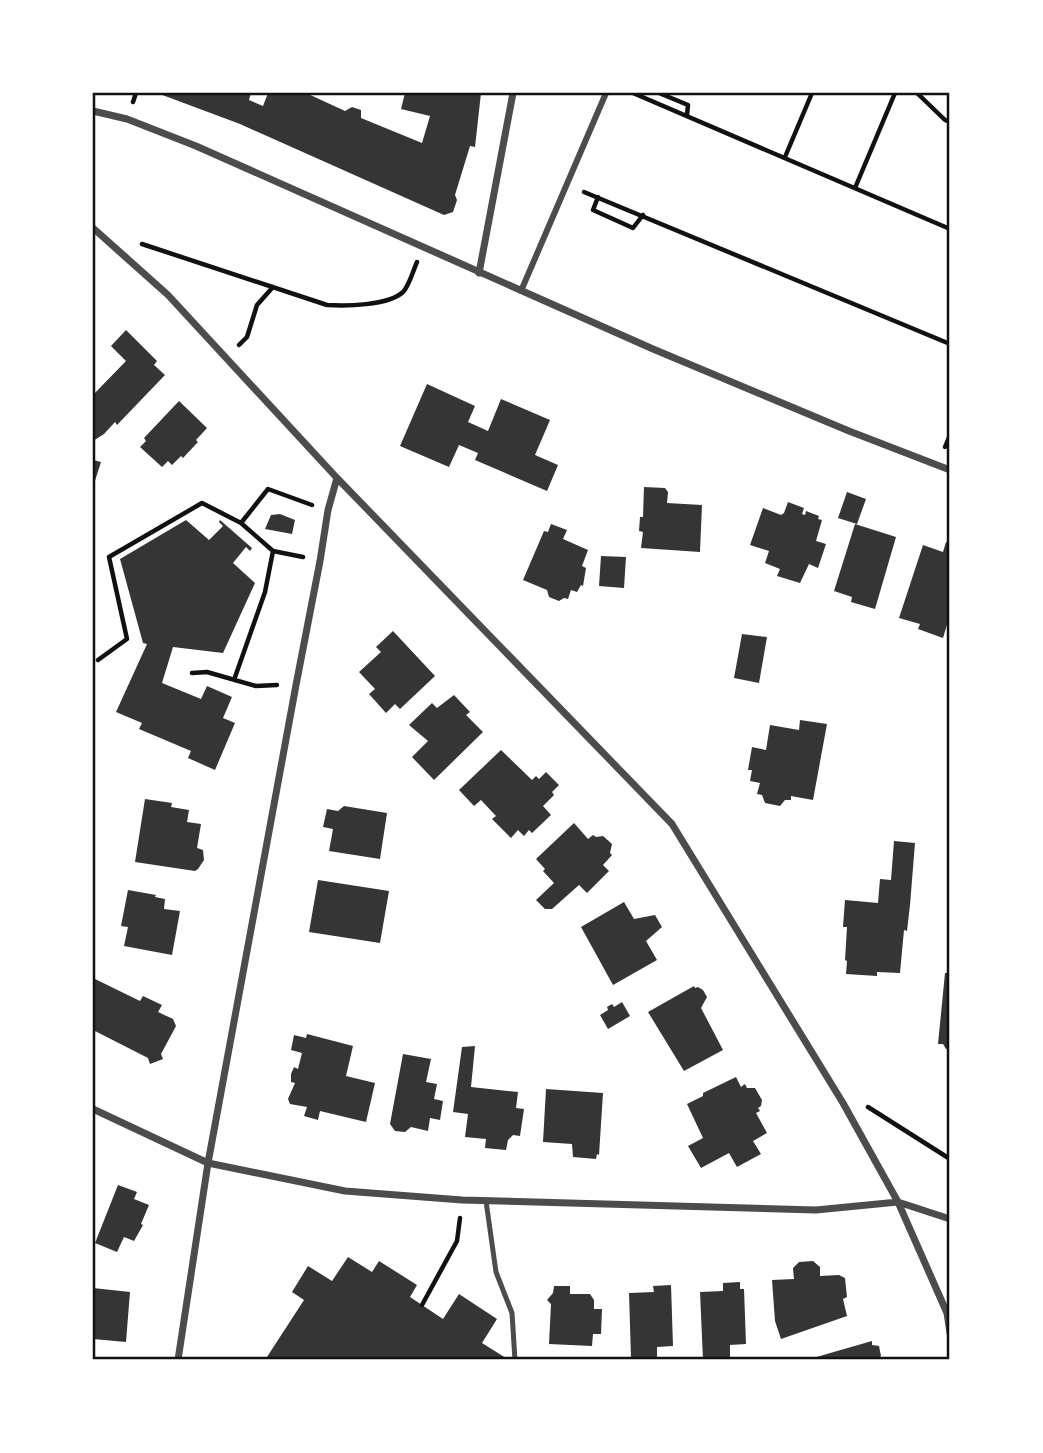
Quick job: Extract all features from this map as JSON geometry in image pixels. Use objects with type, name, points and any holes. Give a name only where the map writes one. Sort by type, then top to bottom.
[{"type":"street","points":[[479,273],[513,93]]},
{"type":"street","points":[[522,291],[606,93]]},
{"type":"street","points":[[93,111],[127,119],[195,146],[479,273],[849,431],[950,470]]},
{"type":"street","points":[[93,228],[168,295],[337,478],[672,824],[843,1102],[898,1202],[948,1311],[950,1333]]},
{"type":"street","points":[[178,1360],[208,1163],[328,510],[337,478]]},
{"type":"street","points":[[93,1109],[208,1163],[345,1191],[486,1201],[816,1210],[898,1202],[950,1219]]},
{"type":"lane","points":[[486,1201],[496,1272],[512,1313],[515,1360]]},
{"type":"path","points":[[633,93],[645,95],[687,116],[950,229]]},
{"type":"path","points":[[659,93],[688,105],[687,116]]},
{"type":"path","points":[[785,157],[812,93]]},
{"type":"path","points":[[855,188],[895,93]]},
{"type":"path","points":[[917,93],[950,122]]},
{"type":"path","points":[[598,197],[593,210],[633,228],[643,215]]},
{"type":"path","points":[[605,200],[950,344]]},
{"type":"path","points":[[131,240],[327,305],[342,306],[388,300],[404,292],[424,249]]},
{"type":"path","points":[[247,337],[257,305],[273,287]]},
{"type":"path","points":[[241,523],[268,489],[328,510]]},
{"type":"path","points":[[98,660],[127,639],[109,557],[202,503],[241,523],[273,551],[295,555]]},
{"type":"path","points":[[234,680],[265,592],[273,551]]},
{"type":"path","points":[[192,673],[207,672],[256,686],[296,685]]},
{"type":"path","points":[[864,1104],[950,1159]]},
{"type":"path","points":[[422,1305],[457,1241],[462,1200]]},
{"type":"building","points":[[157,93],[251,93],[249,100],[263,106],[268,93],[306,93],[345,111],[352,107],[361,110],[361,118],[422,143],[430,116],[401,109],[405,93],[481,93],[475,147],[470,146],[455,195],[457,200],[453,212],[444,215],[240,124]]},
{"type":"building","points":[[126,330],[157,361],[154,365],[165,375],[117,425],[115,422],[93,441],[93,395],[126,361],[111,346]]},
{"type":"building","points":[[427,384],[475,406],[468,422],[488,431],[501,399],[550,420],[535,455],[558,465],[547,491],[475,460],[478,453],[459,445],[449,467],[400,446]]},
{"type":"building","points":[[179,401],[207,428],[183,458],[181,456],[172,465],[168,461],[162,467],[140,447],[146,441],[144,438]]},
{"type":"building","points":[[93,460],[101,462],[93,487]]},
{"type":"building","points":[[644,487],[665,488],[668,492],[667,503],[702,505],[700,552],[641,548],[643,532],[639,531],[640,517],[643,517]]},
{"type":"building","points":[[847,492],[866,499],[857,524],[838,518]]},
{"type":"building","points":[[788,502],[804,508],[802,514],[805,515],[806,511],[819,516],[818,519],[822,520],[816,541],[826,544],[818,568],[809,564],[800,583],[777,576],[780,569],[765,563],[769,551],[750,545],[763,508],[781,515]]},
{"type":"building","points":[[280,514],[295,520],[292,534],[265,529],[271,515]]},
{"type":"building","points":[[186,520],[209,540],[223,526],[220,520],[252,548],[250,551],[246,547],[233,563],[255,583],[223,653],[173,647],[162,683],[201,699],[207,686],[232,697],[223,718],[235,723],[215,770],[188,758],[191,751],[139,729],[142,723],[116,712],[147,644],[143,643],[120,559]]},
{"type":"building","points":[[551,524],[567,530],[563,539],[588,550],[582,566],[586,568],[583,586],[581,585],[577,592],[571,590],[568,599],[559,601],[549,597],[547,590],[523,580],[544,531],[548,532]]},
{"type":"building","points":[[855,524],[896,537],[875,609],[851,602],[852,597],[834,591]]},
{"type":"building","points":[[946,542],[950,543],[950,615],[943,638],[918,629],[920,624],[899,618],[923,545],[943,552]]},
{"type":"building","points":[[601,556],[626,557],[624,588],[599,586]]},
{"type":"building","points":[[393,631],[435,676],[400,709],[395,704],[386,713],[369,694],[375,689],[359,672],[381,652],[376,647]]},
{"type":"building","points":[[742,634],[767,637],[759,683],[734,678]]},
{"type":"building","points":[[454,695],[470,712],[466,715],[483,732],[434,780],[412,757],[428,741],[409,725],[432,703],[437,708]]},
{"type":"building","points":[[800,720],[827,724],[813,800],[791,796],[791,800],[785,800],[780,806],[765,803],[762,795],[757,794],[760,783],[750,781],[752,770],[748,770],[752,747],[766,750],[770,725],[799,730]]},
{"type":"building","points":[[501,750],[532,780],[536,776],[539,779],[546,772],[559,785],[543,806],[551,815],[532,833],[529,830],[524,836],[518,830],[511,838],[492,819],[496,816],[481,800],[474,806],[459,790]]},
{"type":"building","points":[[145,799],[172,803],[171,807],[189,810],[187,822],[201,824],[197,848],[203,850],[204,860],[198,869],[195,871],[135,862]]},
{"type":"building","points":[[344,806],[387,813],[380,859],[329,851],[333,829],[323,827],[327,809],[338,811]]},
{"type":"building","points":[[574,823],[588,839],[593,835],[603,836],[612,844],[612,855],[603,865],[609,871],[587,893],[579,885],[552,909],[545,909],[536,900],[554,883],[536,859]]},
{"type":"building","points":[[894,841],[915,843],[907,931],[904,930],[900,973],[877,972],[877,976],[846,974],[847,927],[843,927],[845,900],[878,903],[880,879],[891,880]]},
{"type":"building","points":[[318,880],[389,891],[380,943],[309,932]]},
{"type":"building","points":[[128,890],[156,895],[155,897],[165,899],[164,909],[180,911],[172,955],[124,946],[128,927],[121,926]]},
{"type":"building","points":[[624,902],[634,919],[655,915],[662,927],[646,941],[657,960],[613,985],[581,927]]},
{"type":"building","points":[[945,973],[950,973],[950,1049],[938,1044]]},
{"type":"building","points":[[93,978],[140,1001],[143,996],[162,1005],[158,1012],[173,1019],[176,1026],[161,1054],[163,1059],[150,1064],[148,1058],[93,1030]]},
{"type":"building","points":[[694,986],[703,990],[707,997],[701,1008],[723,1050],[684,1071],[648,1012]]},
{"type":"building","points":[[622,1002],[630,1016],[608,1029],[600,1015],[612,1004],[614,1007]]},
{"type":"building","points":[[307,1034],[353,1046],[346,1076],[375,1083],[366,1122],[320,1111],[318,1120],[304,1116],[307,1107],[290,1104],[288,1099],[295,1083],[291,1082],[291,1074],[294,1067],[298,1069],[302,1053],[291,1050],[294,1035],[306,1038]]},
{"type":"building","points":[[475,1046],[471,1087],[518,1092],[516,1108],[524,1109],[520,1136],[513,1135],[508,1140],[506,1150],[485,1148],[486,1139],[465,1137],[468,1114],[453,1112],[462,1047]]},
{"type":"building","points":[[403,1054],[431,1059],[426,1082],[437,1084],[434,1099],[443,1101],[440,1120],[430,1118],[428,1131],[411,1127],[405,1132],[395,1131],[390,1124]]},
{"type":"building","points":[[736,1077],[741,1087],[745,1084],[747,1088],[755,1088],[762,1100],[758,1108],[760,1111],[756,1113],[767,1133],[753,1141],[761,1154],[737,1167],[729,1153],[701,1168],[688,1146],[703,1138],[687,1104]]},
{"type":"building","points":[[546,1089],[603,1093],[599,1155],[597,1154],[596,1159],[573,1157],[572,1144],[543,1142]]},
{"type":"building","points":[[118,1185],[137,1192],[134,1199],[149,1205],[141,1224],[143,1225],[134,1241],[124,1237],[117,1252],[95,1243]]},
{"type":"building","points":[[348,1257],[372,1272],[379,1261],[417,1285],[410,1297],[443,1319],[459,1294],[497,1319],[482,1343],[506,1358],[265,1360],[304,1300],[292,1292],[308,1266],[332,1281]]},
{"type":"building","points":[[813,1261],[820,1267],[820,1276],[839,1275],[845,1278],[847,1297],[843,1299],[847,1316],[781,1339],[775,1321],[772,1280],[794,1279],[793,1268],[799,1262]]},
{"type":"building","points":[[740,1282],[740,1289],[744,1289],[746,1344],[730,1345],[730,1358],[703,1360],[700,1292],[723,1291],[723,1283]]},
{"type":"building","points":[[671,1285],[673,1346],[657,1347],[657,1357],[631,1358],[629,1293],[654,1292],[653,1286]]},
{"type":"building","points":[[554,1286],[570,1286],[570,1294],[590,1294],[594,1300],[594,1309],[602,1309],[601,1334],[593,1334],[592,1346],[549,1344],[551,1304],[547,1300],[553,1293]]},
{"type":"building","points":[[93,1288],[130,1292],[126,1342],[93,1339]]},
{"type":"building","points":[[872,1341],[872,1345],[879,1346],[881,1356],[877,1360],[806,1360]]}]
